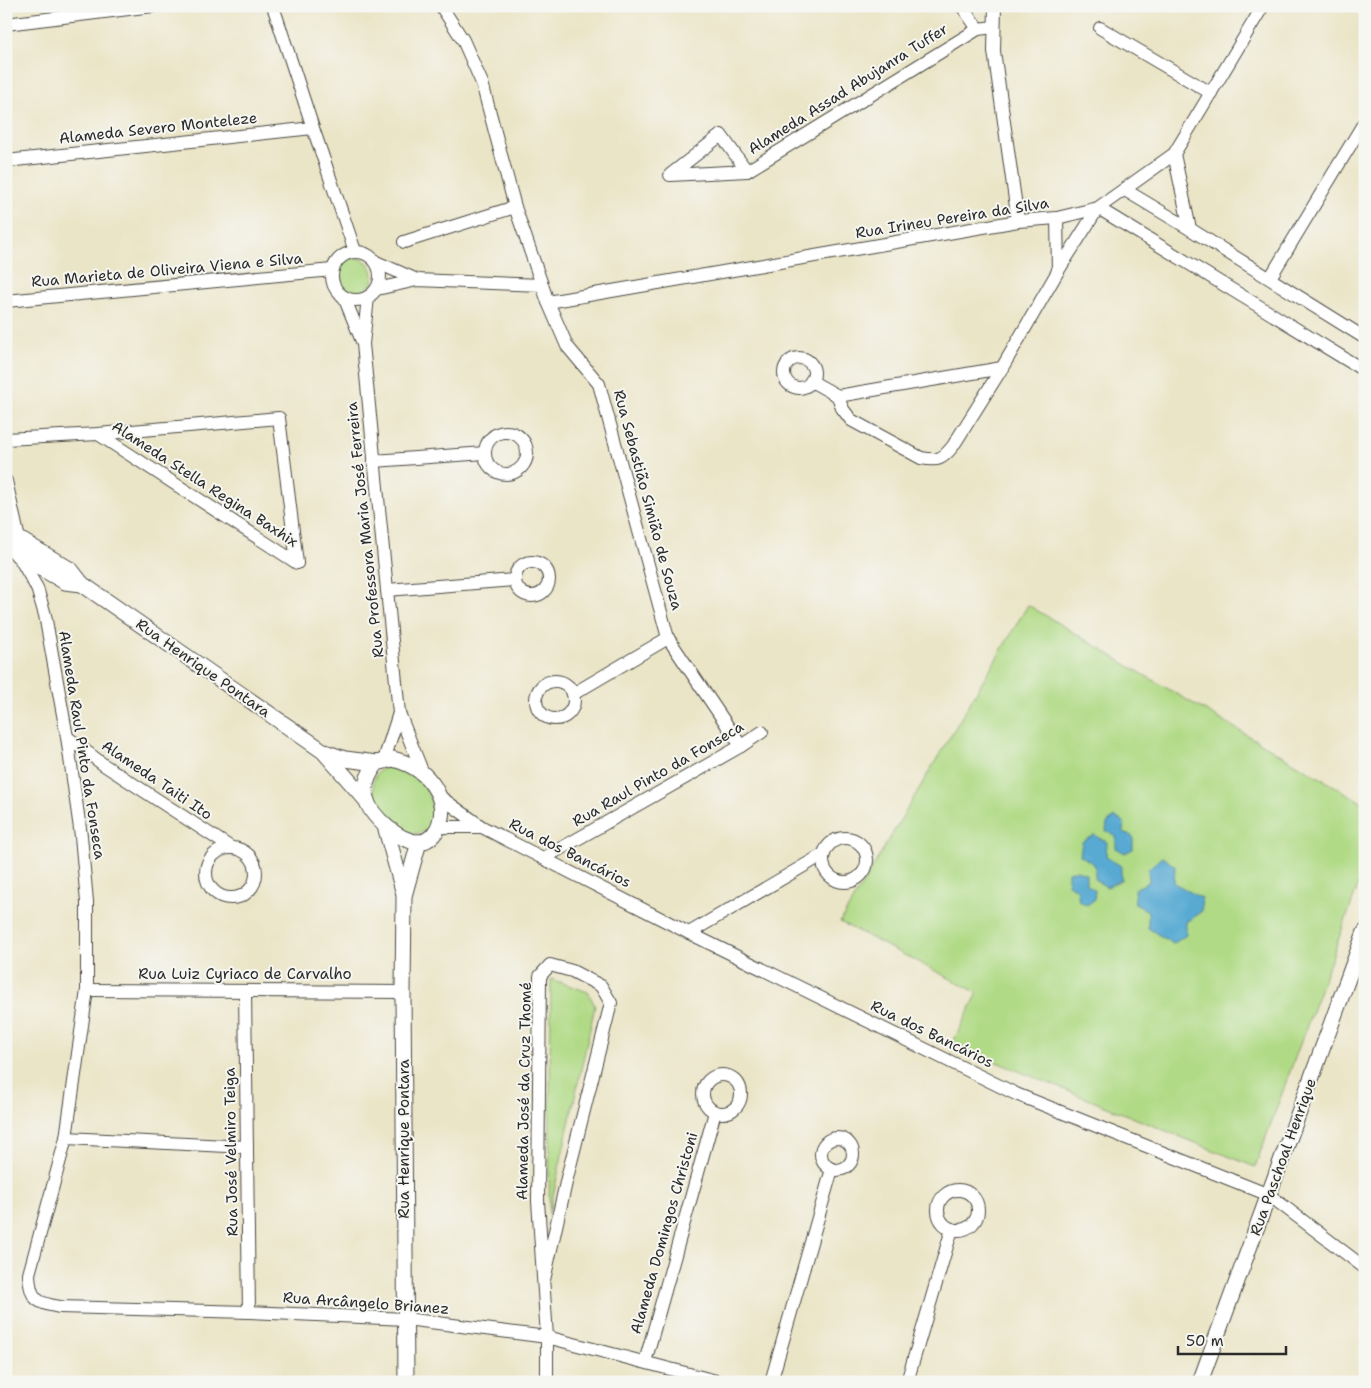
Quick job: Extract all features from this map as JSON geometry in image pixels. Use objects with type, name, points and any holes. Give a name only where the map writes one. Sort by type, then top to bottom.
[{"type":"street","points":[[6,24],[154,6]]},
{"type":"street","points":[[273,6],[312,128],[355,251]]},
{"type":"street","name":"Rua Sebastião Simião de Souza","points":[[440,6],[463,40],[482,83],[516,207],[548,302],[568,346],[599,384],[668,638],[741,746]]},
{"type":"street","points":[[962,6],[978,28]]},
{"type":"street","points":[[995,6],[994,50],[1018,221]]},
{"type":"street","name":"Rua Irineu Pereira da Silva","points":[[548,302],[1018,221],[1057,218],[1098,208],[1174,154],[1264,6]]},
{"type":"street","name":"Alameda Assad Abujanra Tuffer","points":[[747,171],[720,135],[670,175],[747,171],[978,28],[994,27]]},
{"type":"street","points":[[1100,28],[1211,93]]},
{"type":"street","points":[[1270,278],[1365,122]]},
{"type":"street","name":"Alameda Severo Monteleze","points":[[6,161],[312,128]]},
{"type":"street","points":[[1174,154],[1190,229]]},
{"type":"street","points":[[1125,190],[1365,338]]},
{"type":"street","points":[[404,242],[516,207]]},
{"type":"street","points":[[838,396],[842,408],[851,420],[920,458],[932,460],[944,457],[953,446],[1002,368],[1058,271],[1098,208],[1365,371]]},
{"type":"street","points":[[1057,218],[1058,271]]},
{"type":"street","points":[[372,293],[380,275],[376,262],[371,256],[364,252],[355,251],[340,257],[332,270],[333,286],[344,297],[352,300],[360,300],[372,293],[417,280],[542,285]]},
{"type":"street","points":[[376,262],[417,280]]},
{"type":"street","name":"Rua Marieta de Oliveira Viena e Silva","points":[[6,302],[332,270]]},
{"type":"street","name":"Rua Professora Maria José Ferreira","points":[[372,293],[363,344],[399,713],[422,772]]},
{"type":"street","name":"Rua Professora Maria José Ferreira","points":[[344,297],[363,344]]},
{"type":"street","points":[[811,382],[838,396],[1002,368]]},
{"type":"street","name":"Alameda Stella Regina Baxhix","points":[[6,439],[98,434],[279,418],[297,563],[98,434]]},
{"type":"street","points":[[374,461],[485,453]]},
{"type":"street","points":[[6,481],[11,541]]},
{"type":"street","name":"Rua Henrique Pontara","points":[[11,541],[18,555],[65,582],[82,584]]},
{"type":"street","name":"Rua Henrique Pontara","points":[[11,541],[71,570],[82,584],[323,752],[366,800]]},
{"type":"street","name":"Alameda Raul Pinto da Fonseca","points":[[18,555],[37,588],[45,615],[67,737],[82,836],[87,902],[86,990],[66,1138],[29,1274],[29,1286],[35,1299]]},
{"type":"street","points":[[387,590],[514,580]]},
{"type":"street","points":[[573,694],[668,638]]},
{"type":"street","name":"Rua Professora Maria José Ferreira","points":[[380,762],[399,713]]},
{"type":"street","name":"Rua Raul Pinto da Fonseca","points":[[544,858],[741,746],[762,732]]},
{"type":"street","name":"Alameda Taiti Ito","points":[[67,737],[104,765],[230,847],[239,848],[246,852],[252,858],[257,874],[255,882],[250,889],[244,895],[236,898],[220,896],[213,891],[208,884],[206,876],[210,860],[222,849],[230,847]]},
{"type":"street","name":"Rua Henrique Pontara","points":[[323,752],[345,759],[380,762]]},
{"type":"street","points":[[393,759],[403,761],[422,772],[433,784],[442,806],[439,827],[430,837],[419,842],[406,839],[385,826],[366,800],[370,771],[380,762],[393,759]]},
{"type":"street","name":"Rua dos Bancários","points":[[439,796],[482,827],[690,933],[1016,1094],[1269,1195],[1365,1268]]},
{"type":"street","name":"Rua Henrique Pontara","points":[[385,826],[404,896]]},
{"type":"street","name":"Rua dos Bancários","points":[[439,827],[482,827]]},
{"type":"street","name":"Rua Henrique Pontara","points":[[406,1382],[404,896],[419,842]]},
{"type":"street","points":[[690,933],[824,854]]},
{"type":"street","name":"Rua Paschoal Henrique","points":[[1200,1382],[1365,932]]},
{"type":"street","name":"Alameda José da Cruz Thomé","points":[[544,1280],[567,1178],[611,1002],[601,986],[572,971],[550,965],[540,976],[539,1013],[538,1201],[547,1337],[547,1382]]},
{"type":"street","name":"Rua Luiz Cyriaco de Carvalho","points":[[86,990],[403,992]]},
{"type":"street","name":"Rua José Velmiro Teiga","points":[[245,991],[249,1312]]},
{"type":"street","name":"Alameda Domingos Christoni","points":[[645,1362],[714,1112]]},
{"type":"street","points":[[66,1138],[246,1146]]},
{"type":"street","points":[[771,1382],[832,1169]]},
{"type":"street","points":[[907,1382],[952,1229]]},
{"type":"street","name":"Rua Arcângelo Brianez","points":[[35,1299],[47,1305],[60,1307],[249,1312],[406,1319],[547,1337],[645,1362],[672,1376],[720,1382]]},
{"type":"green space","points":[[355,258],[368,263],[373,276],[368,289],[355,294],[342,289],[337,276],[342,263]]},
{"type":"green space","points":[[1028,605],[1365,804],[1365,867],[1255,1167],[952,1044],[978,993],[840,922]]},
{"type":"green space","points":[[395,764],[418,779],[430,798],[433,814],[432,821],[428,828],[422,832],[410,833],[397,826],[388,819],[377,804],[373,787],[374,779],[378,772],[385,767]]},
{"type":"green space","points":[[551,979],[588,992],[595,1006],[549,1214]]},
{"type":"water","points":[[1115,817],[1124,822],[1123,831],[1133,837],[1133,849],[1125,853],[1116,848],[1116,837],[1106,831],[1107,823]]},
{"type":"water","points":[[1094,835],[1107,842],[1106,857],[1121,866],[1121,880],[1107,887],[1095,880],[1095,865],[1080,855],[1082,842]]},
{"type":"water","points":[[1162,857],[1175,866],[1174,883],[1201,898],[1202,911],[1186,922],[1186,935],[1173,944],[1148,928],[1148,911],[1135,904],[1134,889],[1149,882],[1148,869]]},
{"type":"water","points":[[1077,870],[1086,874],[1086,884],[1095,890],[1094,900],[1087,905],[1079,901],[1077,889],[1068,884],[1068,872]]}]
